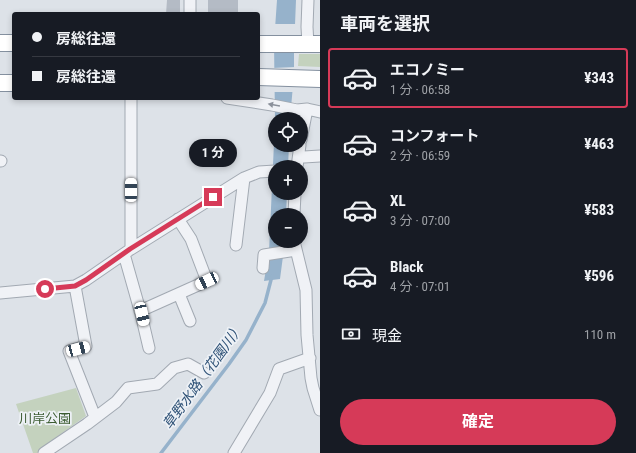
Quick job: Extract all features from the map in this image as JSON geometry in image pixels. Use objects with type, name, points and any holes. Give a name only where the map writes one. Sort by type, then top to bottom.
[{"type":"highway","points":[[0,43],[12,43]]},
{"type":"highway","points":[[260,44],[314,44]]},
{"type":"highway","points":[[260,77],[320,79]]},
{"type":"highway","points":[[0,83],[12,83]]},
{"type":"street","points":[[190,0],[190,12]]},
{"type":"street","points":[[308,0],[307,27],[314,44]]},
{"type":"street","points":[[131,100],[127,252],[149,348]]},
{"type":"street","points":[[243,100],[320,112]]},
{"type":"street","points":[[304,157],[320,156]]},
{"type":"street","points":[[0,293],[75,286],[244,178],[259,172],[268,171]]},
{"type":"street","points":[[236,245],[244,178]]},
{"type":"street","points":[[140,310],[207,281],[191,240],[178,219]]},
{"type":"street","points":[[263,268],[264,255],[291,248],[306,290],[307,335],[313,388],[320,410]]},
{"type":"street","points":[[75,286],[86,346],[69,351],[95,418]]},
{"type":"street","points":[[179,294],[190,321]]},
{"type":"street","points":[[234,453],[270,393],[279,369],[310,358]]},
{"type":"street","points":[[44,453],[116,402],[128,388],[157,384],[174,368],[188,364],[204,373]]},
{"type":"green space","points":[[299,54],[320,54],[320,67],[298,66]]},
{"type":"green space","name":"川岸公園","points":[[76,388],[86,416],[48,443],[37,453],[33,453],[16,404]]},
{"type":"water","points":[[277,0],[296,0],[294,74],[291,112],[275,112],[274,43]]},
{"type":"water","points":[[274,152],[289,152],[288,160],[273,160]]},
{"type":"water","points":[[271,200],[287,200],[286,208],[271,208]]},
{"type":"water","points":[[269,248],[284,248],[280,279],[264,281]]},
{"type":"pier","points":[[273,24],[297,24],[296,52],[272,52]]},
{"type":"pier","points":[[296,67],[295,92],[272,92],[272,68]]},
{"type":"building","points":[[167,0],[180,0],[180,12],[166,12]]},
{"type":"building","points":[[208,0],[238,0],[238,12],[208,12]]},
{"type":"waterway","name":"草野水路（花園川）","points":[[161,453],[246,340],[265,303],[272,276]]},
{"type":"route","points":[[45,289],[75,286],[86,280],[130,249],[213,197]]}]
